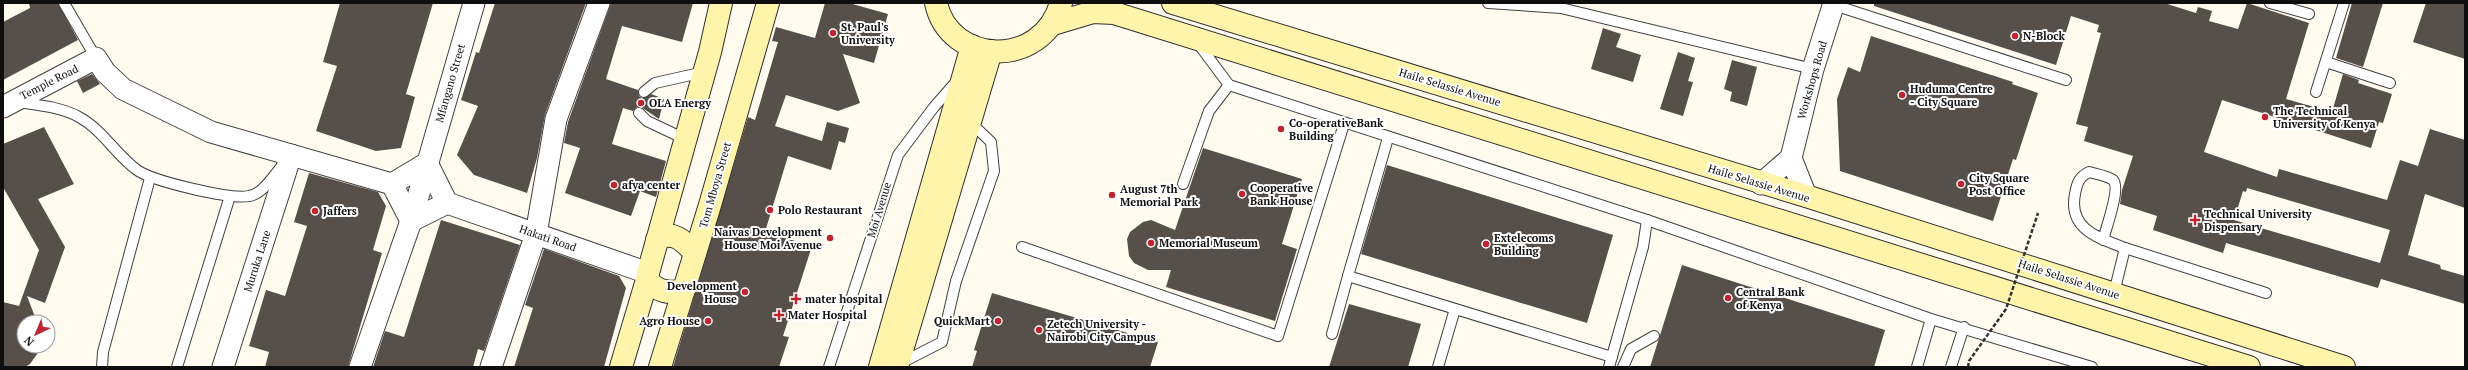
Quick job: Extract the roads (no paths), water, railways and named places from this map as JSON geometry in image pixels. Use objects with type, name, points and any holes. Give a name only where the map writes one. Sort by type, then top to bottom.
[{"type":"main road","points":[[621,367],[704,72],[721,3]]},
{"type":"main road","name":"Tom Mboya Street","points":[[660,367],[768,3]]},
{"type":"main road","points":[[936,3],[946,26],[960,39],[982,48],[999,52],[1021,48],[1040,38],[1053,24],[1060,3]]},
{"type":"main road","name":"Haile Selassie Avenue","points":[[1173,3],[1762,184],[1806,196],[2344,367]]},
{"type":"main road","points":[[1053,24],[1093,12],[1114,13],[1192,36],[2241,366]]},
{"type":"main road","points":[[891,366],[970,122],[982,48]]},
{"type":"main road","name":"Moi Avenue","points":[[891,366],[965,72],[982,48]]},
{"type":"main road","points":[[657,240],[666,235],[674,236],[687,244],[695,253]]},
{"type":"main road","points":[[647,276],[661,291],[674,292],[684,290]]},
{"type":"street","name":"Mfangano Street","points":[[411,221],[474,3]]},
{"type":"street","points":[[491,367],[536,234],[556,119],[599,3]]},
{"type":"street","name":"Workshops Road","points":[[1791,158],[1813,69],[1834,4]]},
{"type":"street","name":"Temple Road","points":[[8,104],[96,58]]},
{"type":"street","points":[[96,58],[111,79],[147,102],[211,132],[392,184],[411,221]]},
{"type":"street","name":"Muruka Lane","points":[[223,367],[291,155]]},
{"type":"street","points":[[1762,184],[1791,158],[1806,196]]},
{"type":"street","points":[[360,367],[411,221],[447,203],[427,163],[392,184]]},
{"type":"street","name":"Hakati Road","points":[[447,203],[536,234],[647,276]]},
{"type":"lane","points":[[64,3],[96,58]]},
{"type":"lane","points":[[1488,3],[1561,8],[1813,69]]},
{"type":"lane","points":[[2270,3],[2309,14]]},
{"type":"lane","points":[[2316,92],[2344,3]]},
{"type":"lane","points":[[1834,4],[2066,80]]},
{"type":"lane","points":[[1192,36],[1229,86],[1647,220],[1931,319],[1964,327],[2092,367]]},
{"type":"lane","points":[[2326,62],[2390,83]]},
{"type":"lane","points":[[644,92],[656,83],[704,72]]},
{"type":"lane","name":"Moi Avenue","points":[[830,367],[898,155],[934,107],[965,72]]},
{"type":"lane","points":[[1184,184],[1209,111],[1229,86]]},
{"type":"lane","points":[[8,104],[63,111],[79,117],[103,136],[138,171],[150,178],[230,196],[249,196],[260,192],[291,155]]},
{"type":"lane","points":[[639,113],[647,121],[685,139]]},
{"type":"lane","points":[[891,366],[942,342],[956,281],[994,171],[991,142],[970,122]]},
{"type":"lane","points":[[1022,247],[1278,336],[1344,124]]},
{"type":"lane","points":[[1332,334],[1388,138]]},
{"type":"lane","points":[[2103,240],[2116,192],[2115,183],[2112,179],[2089,172],[2081,176],[2077,184],[2072,206],[2082,225],[2089,233],[2103,240],[2125,248],[2266,293]]},
{"type":"lane","points":[[102,367],[104,352],[150,178]]},
{"type":"lane","points":[[177,367],[230,196]]},
{"type":"lane","points":[[1348,276],[1455,309],[1611,362],[1643,247],[1647,220]]},
{"type":"lane","points":[[2114,293],[2125,248]]},
{"type":"lane","points":[[1438,367],[1455,309]]},
{"type":"lane","points":[[1917,367],[1931,319]]},
{"type":"lane","points":[[1951,367],[1964,327]]},
{"type":"lane","points":[[1623,367],[1631,349],[1654,336]]},
{"type":"place","name":"St. Paul's University","points":[[833,33]]},
{"type":"place","name":"N-Block","points":[[2015,36]]},
{"type":"place","name":"Huduma Centre - City Square","points":[[1902,95]]},
{"type":"place","name":"OLA Energy","points":[[641,103]]},
{"type":"place","name":"The Technical University of Kenya","points":[[2265,117]]},
{"type":"place","name":"Co-operativeBank Building","points":[[1281,129]]},
{"type":"place","name":"City Square Post Office","points":[[1961,184]]},
{"type":"place","name":"afya center","points":[[614,185]]},
{"type":"place","name":"Cooperative Bank House","points":[[1242,194]]},
{"type":"place","name":"August 7th Memorial Park","points":[[1112,195]]},
{"type":"place","name":"Polo Restaurant","points":[[770,210]]},
{"type":"place","name":"Jaffers","points":[[315,211]]},
{"type":"place","name":"Technical University Dispensary","points":[[2195,220]]},
{"type":"place","name":"Naivas Development House Moi Avenue","points":[[830,238]]},
{"type":"place","name":"Memorial Museum","points":[[1151,243]]},
{"type":"place","name":"Extelecoms Building","points":[[1486,244]]},
{"type":"place","name":"Development House","points":[[745,292]]},
{"type":"place","name":"Central Bank of Kenya","points":[[1728,298]]},
{"type":"place","name":"mater hospital","points":[[796,299]]},
{"type":"place","name":"Mater Hospital","points":[[779,315]]},
{"type":"place","name":"Agro House","points":[[708,321]]},
{"type":"place","name":"QuickMart","points":[[998,321]]},
{"type":"place","name":"Zetech University - Nairobi City Campus","points":[[1039,330]]}]
